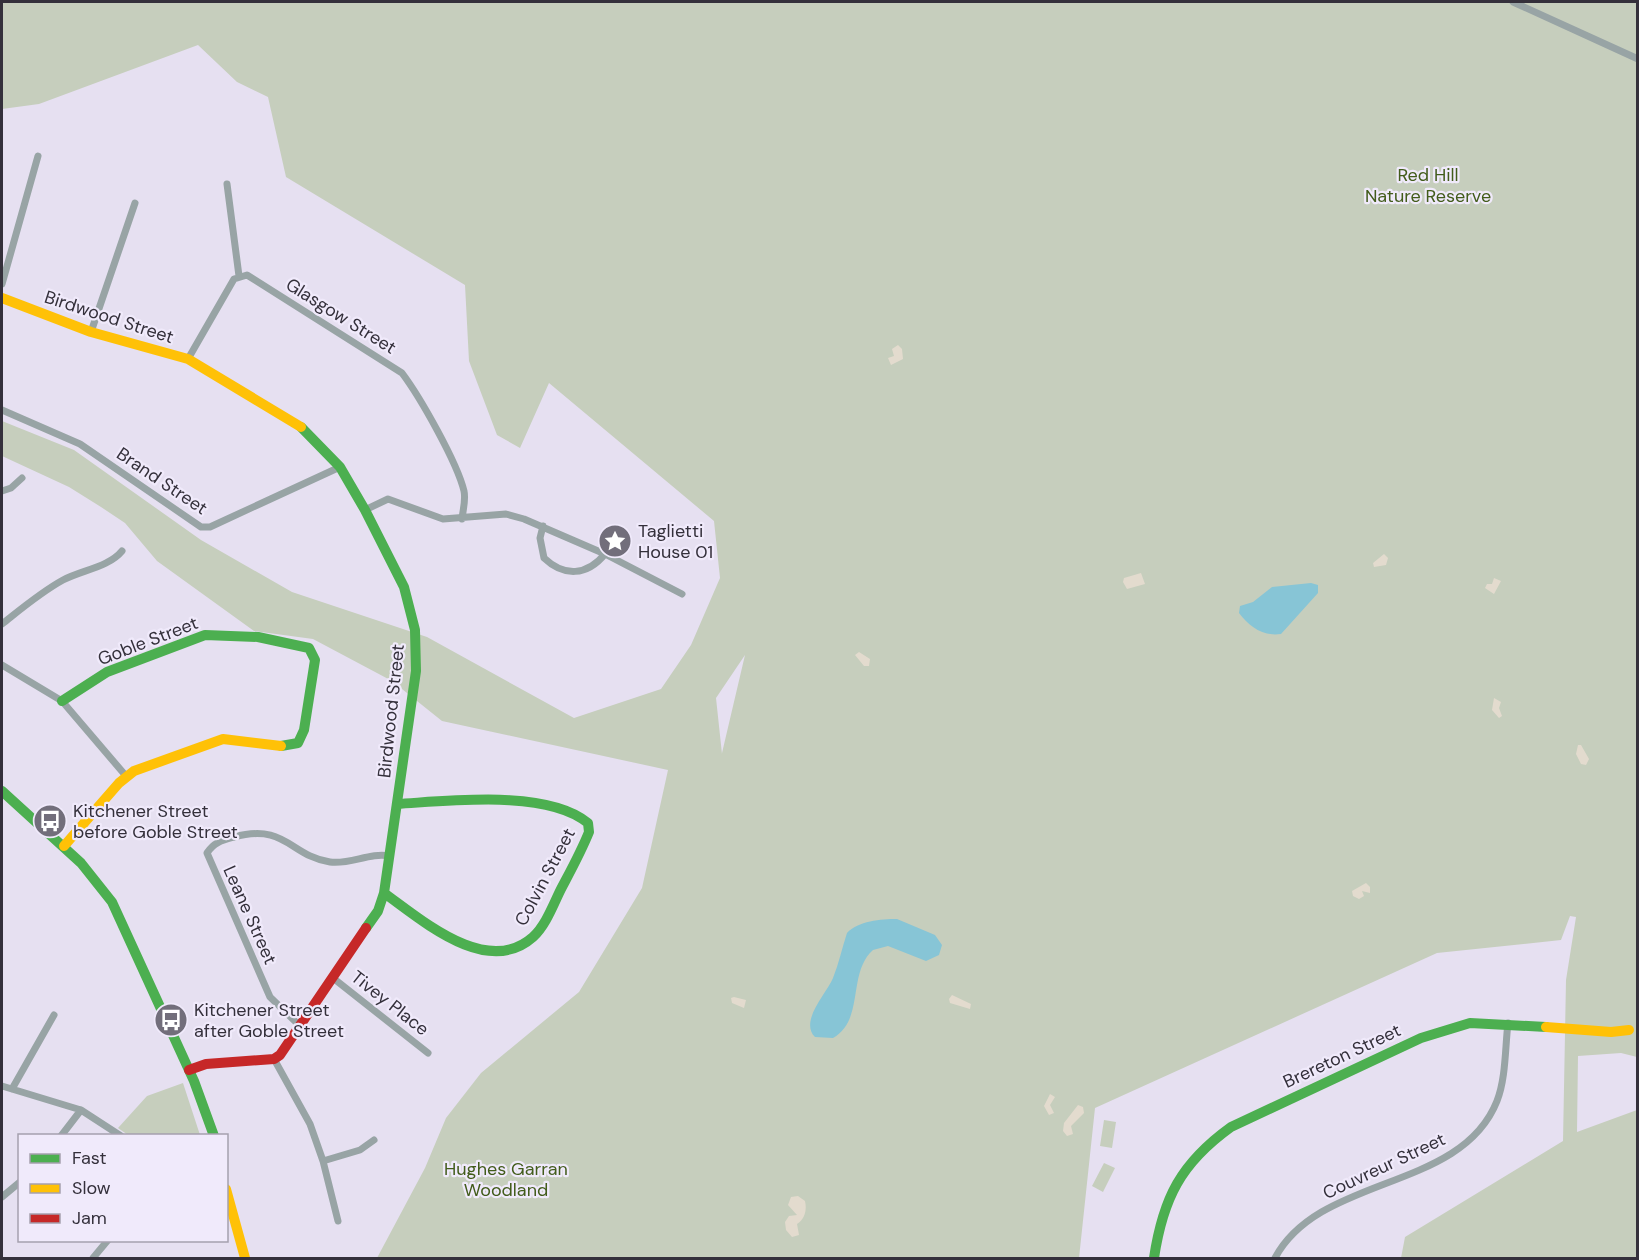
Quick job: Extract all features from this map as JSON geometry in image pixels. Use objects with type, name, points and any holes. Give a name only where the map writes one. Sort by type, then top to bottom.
[{"type":"street","points":[[1513,2],[1638,59]]},
{"type":"street","points":[[2,285],[38,156]]},
{"type":"street","points":[[188,359],[239,276],[227,184]]},
{"type":"street","points":[[91,332],[135,203]]},
{"type":"street","name":"Glasgow Street","points":[[239,276],[247,276],[402,373],[416,390],[459,476],[465,502],[462,519]]},
{"type":"street","name":"Birdwood Street","points":[[2,298],[91,332],[188,359],[299,425],[329,453],[339,467],[365,510],[411,608],[415,630],[416,671],[384,893],[373,919],[300,1026],[274,1059]]},
{"type":"street","name":"Brand Street","points":[[2,410],[80,444],[201,527],[210,527],[339,467]]},
{"type":"street","points":[[2,492],[11,488],[22,478]]},
{"type":"street","points":[[365,510],[388,499],[443,519],[506,514],[543,526],[605,554],[682,594]]},
{"type":"street","points":[[543,526],[541,549],[544,558],[564,572],[575,573],[588,568],[598,563],[605,554]]},
{"type":"street","points":[[2,624],[45,590],[83,570],[107,562],[122,551]]},
{"type":"street","name":"Goble Street","points":[[62,701],[107,672],[205,634],[221,633],[296,643],[306,646],[313,652],[315,660],[304,730],[298,743],[280,746],[223,739],[204,744],[126,776],[64,846]]},
{"type":"street","points":[[2,665],[62,701],[126,776]]},
{"type":"street","points":[[2,791],[64,846],[96,880],[112,902],[189,1070],[213,1134]]},
{"type":"street","name":"Colvin Street","points":[[384,893],[459,942],[492,952],[507,951],[521,946],[542,926],[590,832],[588,822],[580,816],[528,803],[471,801],[397,804]]},
{"type":"street","name":"Leane Street","points":[[300,1026],[270,998],[207,853],[213,844],[222,841],[266,834],[279,836],[316,858],[330,862],[390,856]]},
{"type":"street","name":"Tivey Place","points":[[333,978],[428,1053]]},
{"type":"street","points":[[12,1089],[54,1015]]},
{"type":"street","name":"Brereton Street","points":[[1154,1258],[1158,1227],[1169,1191],[1185,1167],[1207,1143],[1229,1127],[1421,1038],[1470,1023],[1508,1023],[1611,1032],[1629,1030]]},
{"type":"street","name":"Couvreur Street","points":[[1275,1258],[1285,1240],[1298,1227],[1324,1210],[1448,1155],[1473,1137],[1487,1120],[1498,1100],[1508,1023]]},
{"type":"street","points":[[189,1070],[206,1064],[274,1059],[302,1106],[323,1161],[338,1221]]},
{"type":"street","points":[[2,1086],[81,1110],[118,1134]]},
{"type":"street","points":[[63,1134],[81,1110]]},
{"type":"street","points":[[323,1161],[360,1150],[374,1140]]},
{"type":"street","points":[[2,1197],[18,1184]]},
{"type":"street","points":[[228,1196],[245,1258]]},
{"type":"street","points":[[93,1258],[106,1242]]},
{"type":"green space","points":[[2,2],[1637,2],[1637,1057],[1621,1053],[1578,1056],[1577,1132],[1637,1110],[1637,1258],[1401,1258],[1405,1237],[1563,1141],[1566,980],[1576,917],[1570,916],[1561,940],[1437,953],[1095,1108],[1079,1258],[377,1258],[425,1168],[446,1118],[481,1073],[579,992],[642,888],[668,770],[442,721],[392,681],[313,639],[254,631],[157,561],[125,523],[69,487],[2,456],[2,421],[74,450],[201,540],[292,592],[427,637],[574,718],[661,689],[691,645],[720,578],[714,521],[549,383],[520,448],[497,435],[469,361],[465,285],[286,177],[268,97],[237,82],[198,45],[39,104],[2,109]],"holes":[[[745,655],[722,754],[716,698]]]},
{"type":"green space","points":[[183,1083],[200,1134],[127,1134],[118,1128],[147,1096]]},
{"type":"green space","points":[[1104,1120],[1116,1122],[1112,1148],[1100,1146]]},
{"type":"green space","points":[[1104,1163],[1115,1168],[1103,1192],[1092,1186]]},
{"type":"sand","points":[[898,345],[902,349],[903,359],[891,365],[888,358],[894,356],[892,349]]},
{"type":"sand","points":[[1384,554],[1388,558],[1386,565],[1374,567],[1373,563]]},
{"type":"sand","points":[[1141,573],[1145,584],[1127,589],[1123,582],[1124,578]]},
{"type":"sand","points":[[1494,578],[1501,581],[1494,594],[1485,588],[1487,584],[1492,584]]},
{"type":"sand","points":[[859,652],[870,659],[869,666],[864,666],[855,655]]},
{"type":"sand","points":[[1494,698],[1501,702],[1499,708],[1502,716],[1499,718],[1492,710]]},
{"type":"sand","points":[[1578,745],[1581,745],[1589,759],[1586,765],[1581,764],[1576,754]]},
{"type":"sand","points":[[1366,883],[1370,887],[1370,893],[1362,891],[1364,896],[1359,899],[1353,896],[1352,891]]},
{"type":"sand","points":[[952,995],[971,1004],[970,1009],[950,1003],[949,999]]},
{"type":"sand","points":[[731,998],[746,1000],[744,1008],[732,1003]]},
{"type":"sand","points":[[1050,1094],[1055,1097],[1050,1105],[1054,1113],[1049,1115],[1044,1106]]},
{"type":"sand","points":[[1078,1105],[1083,1107],[1084,1113],[1071,1126],[1073,1134],[1067,1136],[1063,1131],[1064,1123]]},
{"type":"sand","points":[[798,1196],[805,1201],[805,1211],[804,1217],[797,1224],[799,1235],[792,1237],[786,1230],[785,1222],[789,1216],[797,1215],[788,1205],[791,1197]]},
{"type":"water","points":[[1311,583],[1318,585],[1318,593],[1281,634],[1268,634],[1257,630],[1239,613],[1240,606],[1253,602],[1272,587]]},
{"type":"water","points":[[897,919],[935,935],[942,945],[939,955],[926,961],[888,946],[873,950],[860,971],[853,1008],[843,1030],[833,1038],[815,1037],[810,1023],[812,1015],[833,978],[847,933],[863,923]]},
{"type":"traffic: fast","points":[[301,427],[340,467],[365,510],[404,587],[415,630],[416,671],[384,893],[378,911],[366,928]]},
{"type":"traffic: fast","points":[[62,701],[107,672],[205,635],[258,637],[309,648],[315,660],[304,730],[298,743],[281,746]]},
{"type":"traffic: fast","points":[[2,791],[81,863],[112,902],[194,1081],[213,1134]]},
{"type":"traffic: fast","points":[[384,893],[436,930],[456,941],[476,948],[496,951],[515,948],[533,937],[542,927],[589,832],[588,823],[570,812],[548,805],[523,801],[469,800],[397,804]]},
{"type":"traffic: fast","points":[[1154,1258],[1163,1217],[1177,1183],[1199,1154],[1231,1127],[1421,1038],[1470,1023],[1546,1027]]},
{"type":"traffic: slow","points":[[2,298],[91,332],[188,359],[301,427]]},
{"type":"traffic: slow","points":[[64,846],[119,783],[134,771],[223,739],[281,746]]},
{"type":"traffic: slow","points":[[1546,1027],[1611,1032],[1629,1030]]},
{"type":"traffic: slow","points":[[228,1196],[245,1258]]},
{"type":"traffic: jam","points":[[189,1070],[206,1064],[274,1059],[280,1055],[366,928]]},
{"type":"place","name":"Taglietti House 01","points":[[615,541]]},
{"type":"place","name":"Kitchener Street before Goble Street","points":[[50,821]]},
{"type":"place","name":"Kitchener Street after Goble Street","points":[[171,1020]]},
{"type":"park label","name":"Red Hill Nature Reserve","points":[[1428,186]]},
{"type":"park label","name":"Hughes Garran Woodland","points":[[506,1179]]}]
